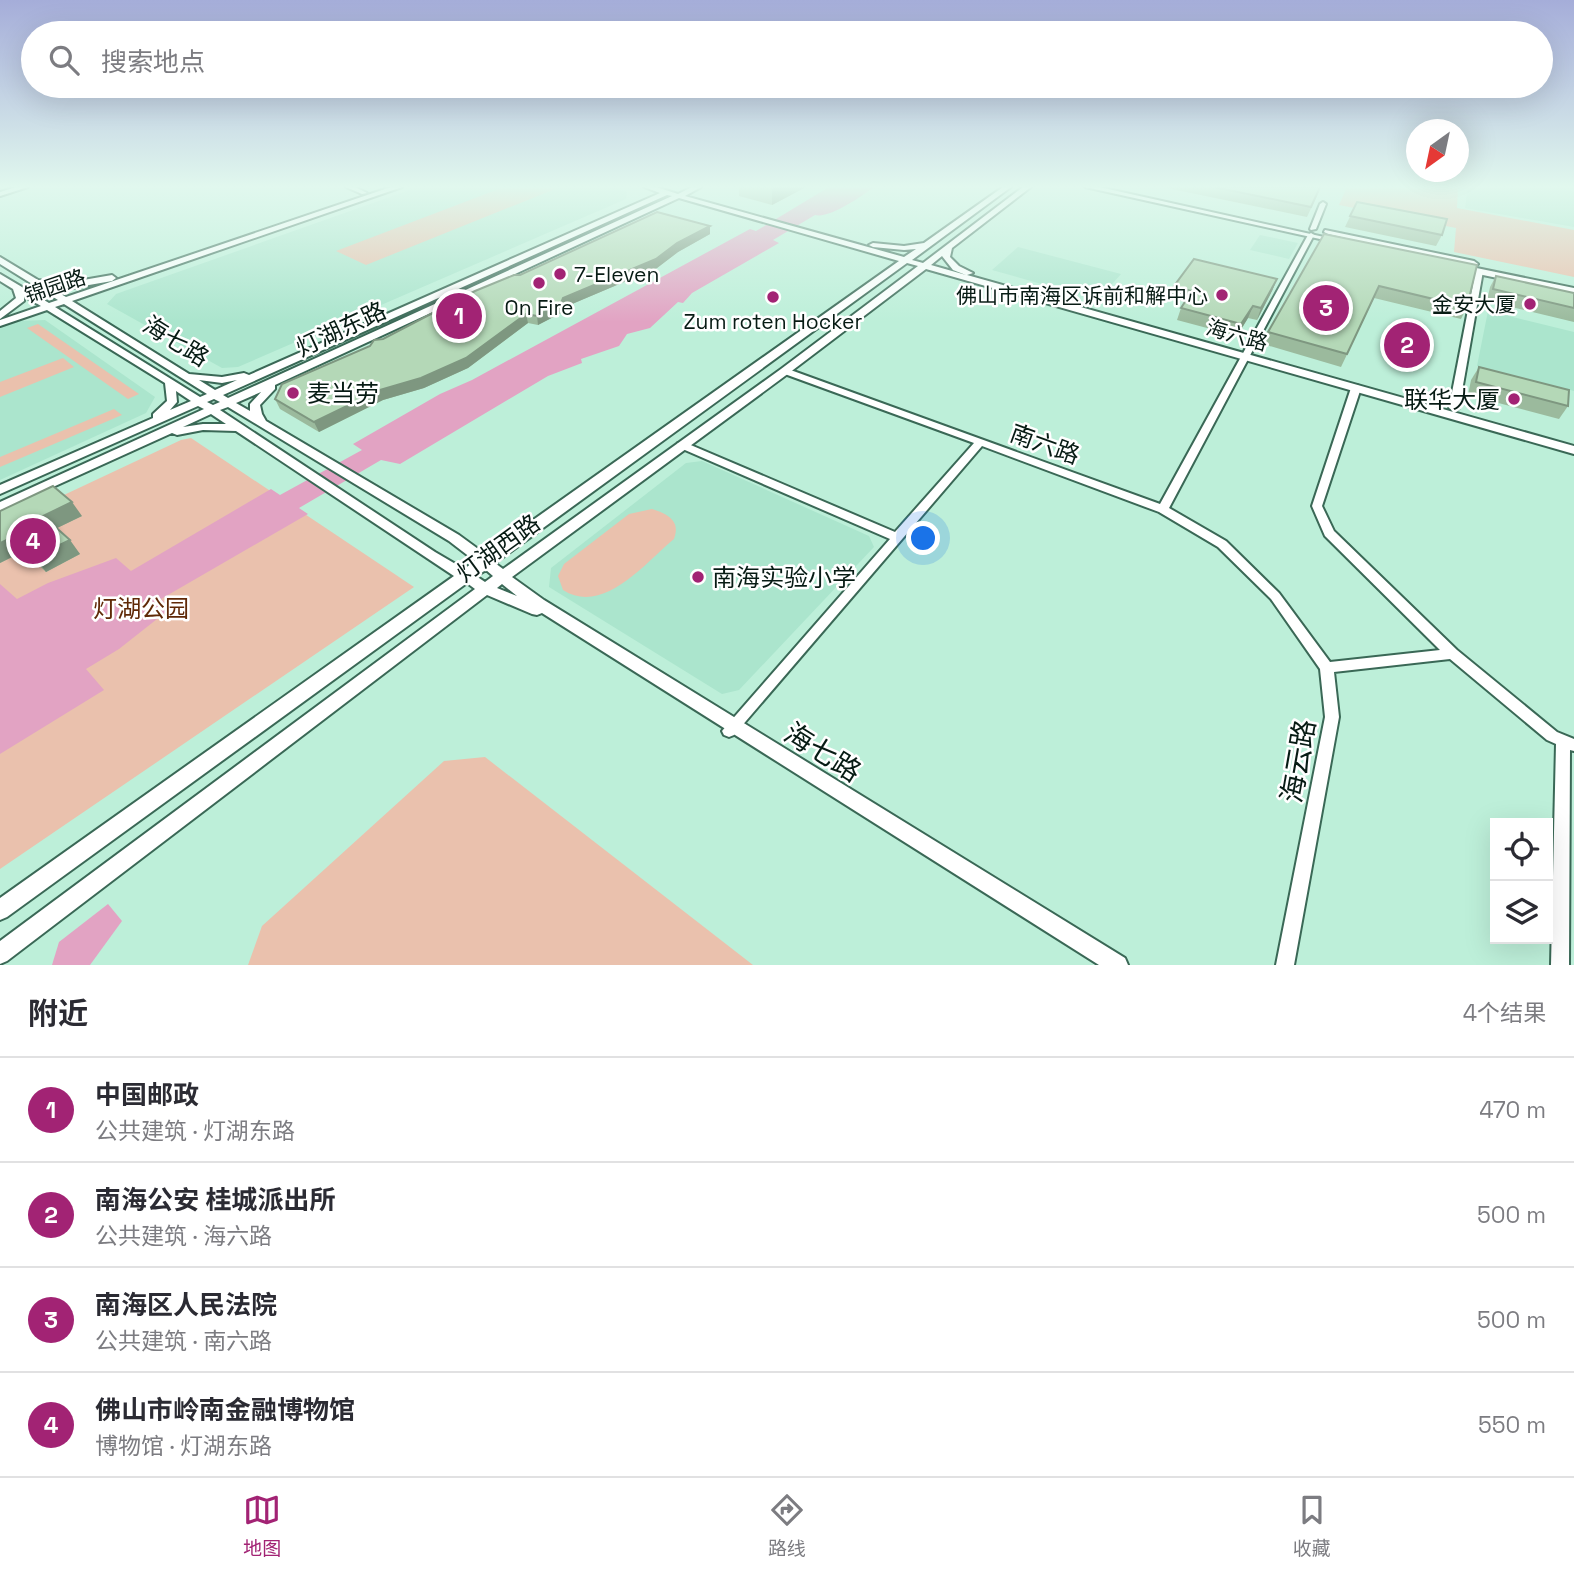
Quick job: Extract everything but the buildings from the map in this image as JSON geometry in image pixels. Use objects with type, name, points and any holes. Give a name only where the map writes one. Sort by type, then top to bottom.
[{"type":"main road","name":"锦园路","points":[[0,324],[45,305],[253,232]]},
{"type":"main road","name":"锦园路","points":[[122,278],[261,232]]},
{"type":"main road","name":"灯湖东路","points":[[221,399],[272,369],[578,232]]},
{"type":"main road","name":"灯湖东路","points":[[0,490],[120,436],[292,375],[599,232]]},
{"type":"main road","name":"海六路","points":[[813,232],[1247,354],[1574,441]]},
{"type":"main road","name":"灯湖西路","points":[[0,954],[487,589],[785,371],[904,280],[932,244],[948,232]]},
{"type":"main road","name":"灯湖西路","points":[[6,906],[486,559],[887,274],[948,248],[969,232]]},
{"type":"main road","points":[[1312,232],[1574,291]]},
{"type":"main road","points":[[1312,232],[1574,285]]},
{"type":"main road","points":[[864,246],[904,248],[932,244]]},
{"type":"main road","points":[[864,246],[880,261],[887,274]]},
{"type":"main road","points":[[948,248],[946,257],[966,276]]},
{"type":"main road","name":"海七路","points":[[0,260],[221,399],[327,461]]},
{"type":"main road","points":[[904,280],[936,274],[966,276]]},
{"type":"main road","points":[[0,277],[170,382],[237,428]]},
{"type":"main road","points":[[34,281],[66,286],[122,278]]},
{"type":"main road","points":[[90,317],[90,303],[122,278]]},
{"type":"main road","points":[[0,317],[19,303],[21,299],[17,287]]},
{"type":"main road","name":"锦园路","points":[[0,317],[45,305]]},
{"type":"main road","points":[[0,324],[38,316],[72,323]]},
{"type":"main road","name":"海六路","points":[[1247,354],[1574,450]]},
{"type":"main road","points":[[186,375],[222,380],[272,369]]},
{"type":"main road","points":[[262,424],[255,410],[258,399],[292,375]]},
{"type":"main road","points":[[120,436],[168,407],[174,395],[170,382]]},
{"type":"main road","name":"灯湖东路","points":[[0,507],[133,446],[205,406]]},
{"type":"main road","points":[[133,446],[195,428],[237,428]]},
{"type":"main road","name":"海七路","points":[[237,428],[338,496],[464,575],[487,589],[532,607],[1118,965]]},
{"type":"main road","points":[[327,461],[486,559],[504,578]]},
{"type":"main road","name":"海七路","points":[[504,578],[539,604],[731,729],[1103,965]]},
{"type":"street","points":[[1312,232],[1163,509],[1222,544],[1275,596],[1327,668],[1451,654]]},
{"type":"street","points":[[1454,408],[1479,271]]},
{"type":"street","points":[[785,371],[980,442]]},
{"type":"street","points":[[1356,388],[1317,506],[1329,533],[1451,654],[1552,736],[1568,743],[1560,965]]},
{"type":"street","name":"南六路","points":[[731,729],[980,442],[1163,509]]},
{"type":"street","points":[[682,445],[896,537]]},
{"type":"street","name":"海云路","points":[[1285,965],[1332,717],[1327,668]]},
{"type":"shaded area","points":[[291,232],[550,232],[238,367],[222,368],[107,304],[116,294]]},
{"type":"shaded area","points":[[744,232],[786,232],[773,240],[779,243],[692,293],[683,303],[678,302],[650,328],[627,334],[619,346],[581,359],[582,363],[548,376],[400,464],[381,460],[299,508],[308,514],[161,599],[171,608],[119,649],[86,669],[104,690],[0,754],[0,584],[17,599],[48,583],[116,558],[131,571],[271,489],[280,495],[362,450],[353,444],[440,394],[472,380]]},
{"type":"shaded area","points":[[1260,235],[1298,243],[1289,259],[1250,250]]},
{"type":"shaded area","points":[[1018,247],[1121,274],[1098,300],[992,270]]},
{"type":"shaded area","points":[[1488,311],[1574,332],[1574,391],[1477,366]]},
{"type":"shaded area","points":[[45,320],[155,397],[146,413],[0,480],[0,327],[19,321]]},
{"type":"shaded area","name":"南海实验小学","points":[[702,461],[869,536],[874,547],[739,690],[722,694],[549,587],[551,568],[686,463]]},
{"type":"shaded area","points":[[108,904],[122,921],[90,965],[52,965],[59,942]]},
{"type":"green space","points":[[386,232],[448,232],[366,265],[336,251]]},
{"type":"green space","points":[[1456,232],[1574,232],[1574,277],[1454,252]]},
{"type":"green space","points":[[38,324],[139,394],[128,399],[27,328]]},
{"type":"green space","points":[[63,358],[74,367],[0,397],[0,382]]},
{"type":"green space","points":[[114,409],[122,415],[0,467],[0,457]]},
{"type":"green space","name":"灯湖公园","points":[[191,438],[414,587],[0,869],[0,525],[181,440]]},
{"type":"green space","points":[[652,509],[672,519],[676,533],[674,539],[637,573],[608,592],[593,596],[578,596],[563,590],[558,576],[564,564],[629,514]]},
{"type":"green space","points":[[485,757],[753,965],[248,965],[262,926],[444,761]]},
{"type":"place","name":"7-Eleven","points":[[560,274]]},
{"type":"place","name":"On Fire","points":[[539,283]]},
{"type":"place","name":"佛山市南海区诉前和解中心","points":[[1222,295]]},
{"type":"place","name":"Zum roten Hocker","points":[[773,297]]},
{"type":"place","name":"金安大厦","points":[[1530,304]]},
{"type":"place","name":"南海区人民法院","points":[[1326,308]]},
{"type":"place","name":"中国邮政","points":[[459,316]]},
{"type":"place","name":"南海公安 桂城派出所","points":[[1407,345]]},
{"type":"place","name":"麦当劳","points":[[293,393]]},
{"type":"place","name":"联华大厦","points":[[1514,399]]},
{"type":"place","name":"佛山市岭南金融博物馆","points":[[33,541]]},
{"type":"place","name":"南海实验小学","points":[[698,577]]}]
